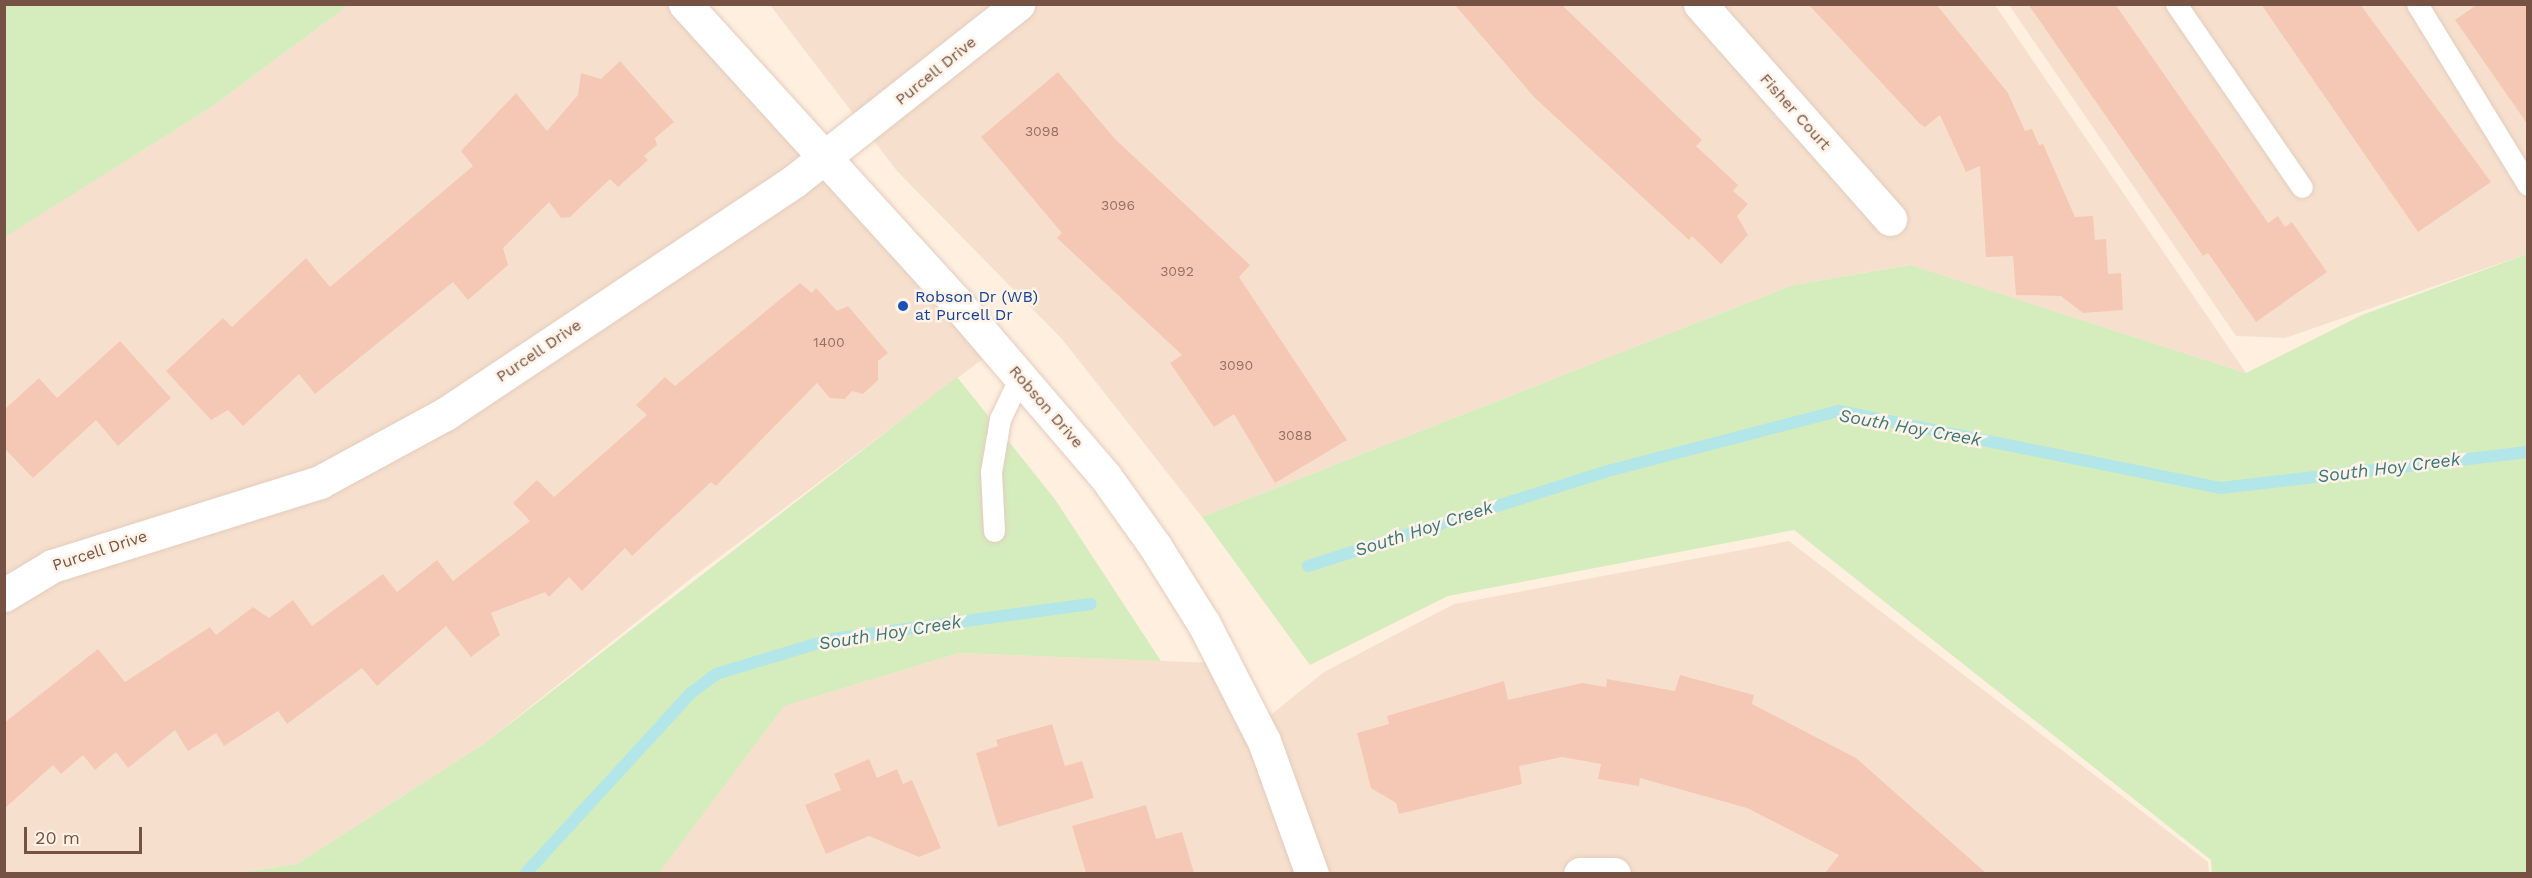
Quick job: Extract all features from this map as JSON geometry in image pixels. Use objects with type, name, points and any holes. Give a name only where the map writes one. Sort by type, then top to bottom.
[{"type":"street","name":"Robson Drive","points":[[685,4],[1020,376],[1105,476],[1204,624],[1264,741],[1312,873]]},
{"type":"street","name":"Purcell Drive","points":[[4,595],[52,566],[320,482],[445,414],[825,157],[1018,4]]},
{"type":"street","name":"Fisher Court","points":[[1700,4],[1890,219]]},
{"type":"street","points":[[1580,873],[1614,873]]},
{"type":"lane","points":[[2176,4],[2302,186]]},
{"type":"lane","points":[[2416,4],[2528,185]]},
{"type":"lane","points":[[994,531],[991,472],[998,429],[1020,376]]},
{"type":"shaded area","points":[[349,5],[682,5],[988,355],[689,580],[485,743],[297,864],[232,874],[5,873],[4,237],[213,106]]},
{"type":"shaded area","points":[[770,5],[1995,5],[2246,373],[1909,265],[1793,285],[1202,517],[1062,339],[897,171]]},
{"type":"shaded area","points":[[2009,5],[2527,5],[2527,254],[2285,338],[2236,336]]},
{"type":"shaded area","points":[[1789,541],[2208,862],[2209,873],[649,874],[783,706],[959,653],[1216,663],[1252,730],[1324,672],[1454,604]]},
{"type":"green space","points":[[5,4],[349,5],[213,106],[5,237]]},
{"type":"green space","points":[[2527,254],[2527,873],[2212,873],[2211,860],[1794,530],[1448,596],[1310,665],[1202,517],[1793,285],[1910,265],[2246,373],[2362,315]]},
{"type":"green space","points":[[957,377],[1054,498],[1161,661],[959,653],[784,706],[659,873],[232,874],[297,864],[485,743]]},
{"type":"building","points":[[1454,4],[1561,4],[1702,140],[1696,146],[1738,185],[1733,191],[1748,204],[1737,216],[1748,235],[1721,264],[1692,236],[1689,240],[1535,98]]},
{"type":"building","points":[[1808,4],[1936,4],[2008,93],[2025,131],[2032,129],[2039,145],[2043,144],[2075,217],[2093,216],[2095,240],[2106,239],[2108,274],[2121,273],[2123,310],[2083,313],[2061,296],[2016,295],[2013,256],[1986,257],[1980,166],[1966,172],[1940,115],[1925,127],[1920,124]]},
{"type":"building","points":[[2028,4],[2115,4],[2268,223],[2278,216],[2285,227],[2292,222],[2327,272],[2256,322],[2208,253],[2203,256]]},
{"type":"building","points":[[2261,4],[2360,4],[2491,182],[2418,232]]},
{"type":"building","points":[[2478,4],[2528,4],[2528,125],[2455,20]]},
{"type":"building","points":[[620,61],[674,122],[655,138],[657,145],[644,156],[648,160],[618,187],[610,179],[570,217],[561,218],[549,202],[503,248],[508,265],[468,300],[453,282],[315,394],[299,374],[243,426],[228,410],[211,420],[166,371],[223,318],[232,327],[306,258],[330,287],[473,166],[461,151],[516,93],[547,131],[578,95],[581,73],[601,79]]},
{"type":"building","points":[[1058,72],[1115,139],[1250,265],[1239,277],[1347,440],[1275,483],[1234,414],[1214,427],[1170,363],[1182,355],[1057,238],[1062,233],[981,137]]},
{"type":"building","points":[[800,283],[812,293],[816,288],[837,311],[848,306],[888,353],[878,361],[878,380],[863,394],[852,391],[845,399],[830,398],[817,383],[716,486],[711,482],[632,556],[625,548],[582,591],[569,577],[549,597],[545,592],[491,613],[500,635],[471,657],[446,626],[377,686],[362,668],[287,724],[278,711],[224,746],[216,733],[188,751],[175,730],[128,768],[116,752],[95,770],[83,755],[61,774],[53,765],[4,809],[4,723],[98,649],[125,682],[210,627],[216,635],[253,607],[269,618],[293,600],[312,626],[383,574],[397,592],[437,560],[453,581],[530,521],[513,503],[537,480],[554,497],[647,415],[636,405],[665,377],[675,386]]},
{"type":"building","points":[[120,341],[171,398],[118,446],[96,420],[33,478],[4,448],[4,410],[39,378],[57,398]]},
{"type":"building","points":[[1680,675],[1754,695],[1752,704],[1856,758],[1986,873],[1825,873],[1839,855],[1747,808],[1640,778],[1639,786],[1598,779],[1601,764],[1562,757],[1519,766],[1522,784],[1399,814],[1396,803],[1371,788],[1357,733],[1389,724],[1387,716],[1504,681],[1508,700],[1582,683],[1606,687],[1607,679],[1675,691]]},
{"type":"building","points":[[1052,724],[1065,766],[1082,761],[1094,798],[998,827],[976,753],[998,746],[996,740]]},
{"type":"building","points":[[869,759],[877,778],[897,769],[903,784],[912,780],[941,848],[919,857],[869,836],[826,854],[805,805],[841,790],[834,774]]},
{"type":"building","points":[[1146,805],[1156,839],[1182,832],[1194,873],[1086,873],[1072,826]]},
{"type":"waterway","name":"South Hoy Creek","points":[[1308,566],[1604,472],[1839,411],[2221,488],[2528,452]]},
{"type":"waterway","name":"South Hoy Creek","points":[[525,874],[691,693],[716,674],[832,639],[1091,604]]},
{"type":"place","name":"Robson Dr (WB) at Purcell Dr","points":[[903,306]]}]
